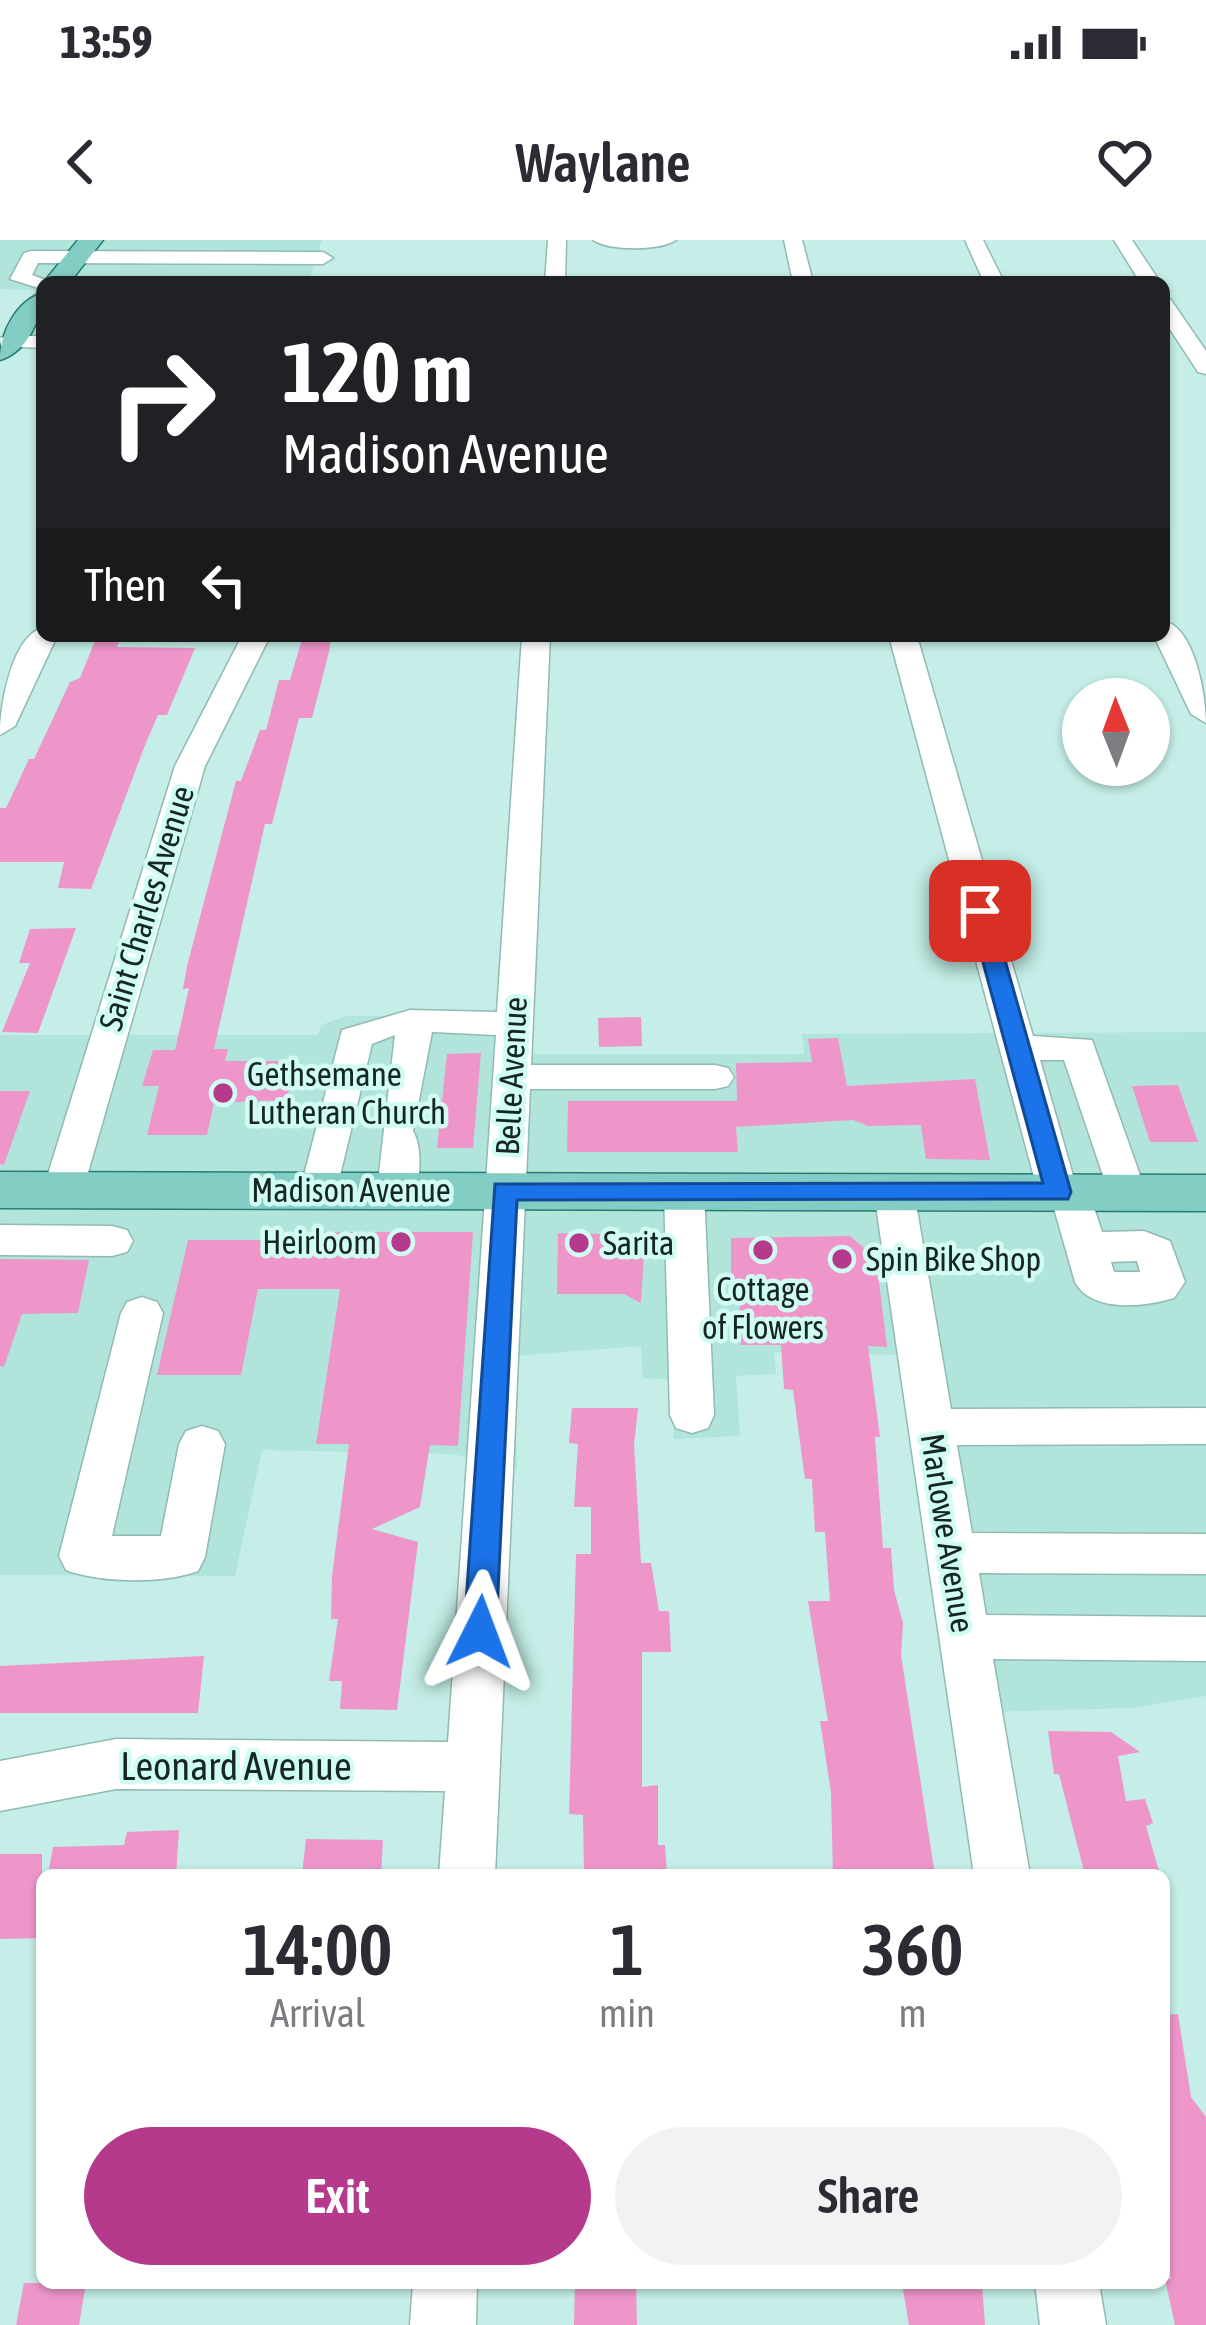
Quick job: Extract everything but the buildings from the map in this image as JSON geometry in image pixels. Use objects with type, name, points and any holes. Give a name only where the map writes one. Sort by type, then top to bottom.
[{"type":"main road","points":[[62,276],[82,251]]},
{"type":"main road","name":"Madison Avenue","points":[[0,1190],[1206,1192]]},
{"type":"street","points":[[115,259],[127,240]]},
{"type":"street","points":[[556,276],[557,240]]},
{"type":"street","points":[[602,240],[667,240]]},
{"type":"street","points":[[793,240],[802,276]]},
{"type":"street","points":[[974,240],[991,276]]},
{"type":"street","points":[[1123,240],[1146,276]]},
{"type":"street","points":[[26,321],[20,279],[31,257],[82,251],[115,259],[162,249],[326,249]]},
{"type":"street","points":[[1170,311],[1199,346],[1206,367]]},
{"type":"street","points":[[1170,641],[1206,714]]},
{"type":"street","points":[[0,726],[40,642]]},
{"type":"street","name":"Saint Charles Avenue","points":[[63,1190],[190,766],[253,642]]},
{"type":"street","name":"Belle Avenue","points":[[467,1869],[536,642]]},
{"type":"street","points":[[905,642],[1018,1048],[1086,1247]]},
{"type":"street","points":[[397,1190],[399,1131],[415,1024]]},
{"type":"street","points":[[320,1190],[355,1038],[370,1028],[415,1024],[514,1024]]},
{"type":"street","points":[[1018,1048],[1079,1048],[1126,1192]]},
{"type":"street","points":[[511,1077],[716,1077]]},
{"type":"street","points":[[684,1191],[692,1415]]},
{"type":"street","name":"Marlowe Avenue","points":[[894,1192],[1001,1869]]},
{"type":"street","points":[[0,1240],[112,1241]]},
{"type":"street","points":[[142,1313],[83,1556],[181,1557],[202,1444]]},
{"type":"street","points":[[932,1427],[1206,1426]]},
{"type":"street","points":[[952,1553],[1206,1554]]},
{"type":"street","points":[[964,1637],[1206,1639]]},
{"type":"street","name":"Leonard Avenue","points":[[0,1786],[116,1764],[473,1767]]},
{"type":"street","points":[[442,2325],[445,2289]]},
{"type":"street","points":[[1068,2289],[1073,2325]]},
{"type":"shaded area","points":[[0,240],[322,240],[311,276],[36,276],[36,290],[0,289]]},
{"type":"shaded area","points":[[36,290],[36,335],[2,334]]},
{"type":"shaded area","points":[[528,1015],[527,1054],[804,1054],[802,1034],[1206,1032],[1206,1696],[1131,1708],[956,1713],[902,1355],[774,1352],[776,1374],[736,1376],[740,1436],[674,1439],[673,1380],[643,1378],[641,1346],[514,1356],[517,1469],[453,1454],[262,1450],[235,1576],[0,1575],[0,1035],[318,1035],[321,1025],[347,1016]]},
{"type":"place","name":"Gethsemane Lutheran Church","points":[[223,1093]]},
{"type":"place","name":"Heirloom","points":[[401,1242]]},
{"type":"place","name":"Sarita","points":[[579,1243]]},
{"type":"place","name":"Cottage of Flowers","points":[[763,1250]]},
{"type":"place","name":"Spin Bike Shop","points":[[842,1259]]},
{"type":"route","points":[[480,1632],[504,1191],[1058,1192],[980,911]]}]
